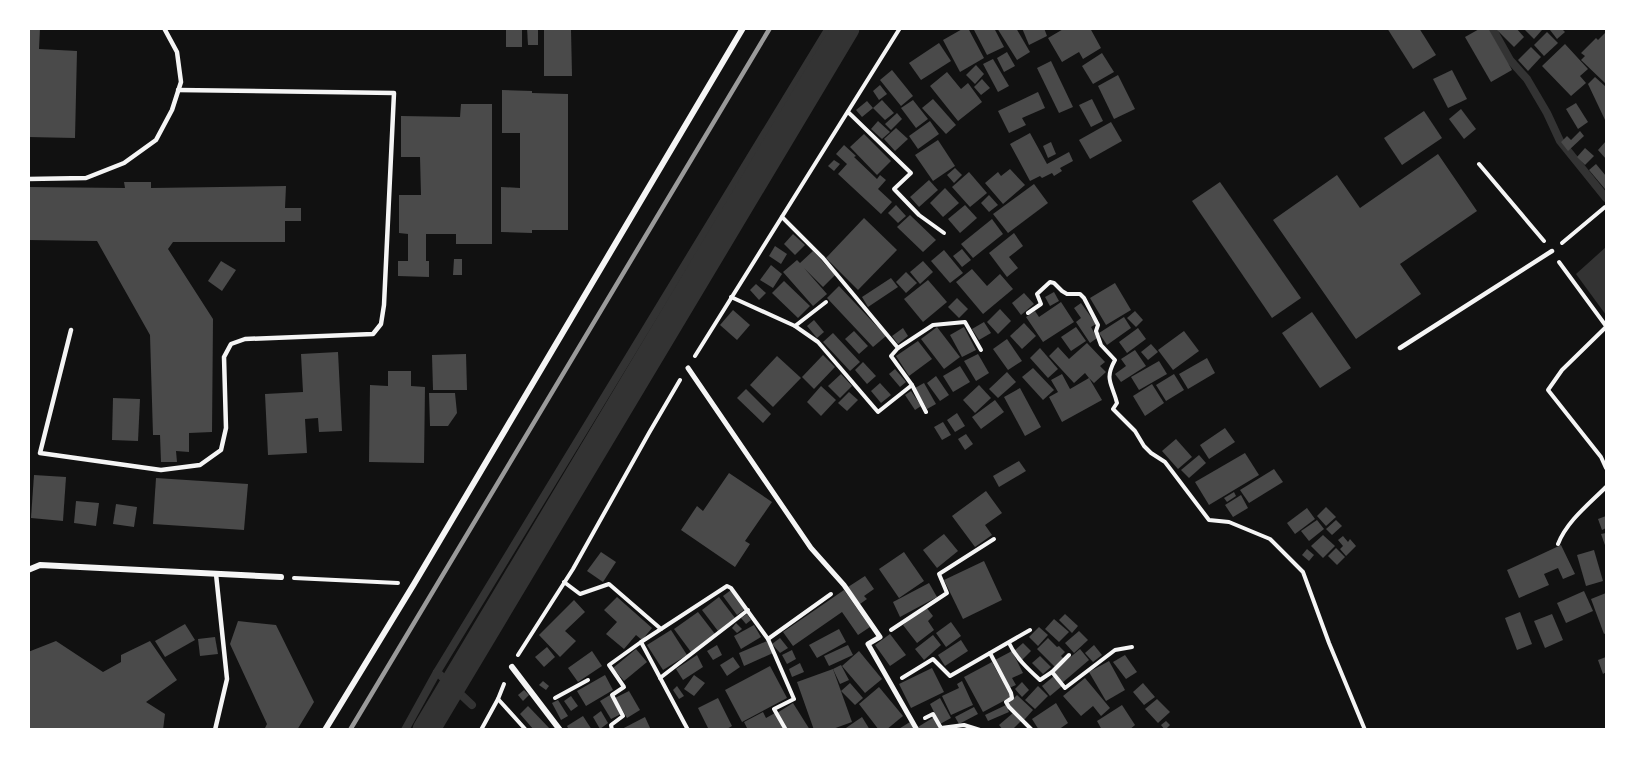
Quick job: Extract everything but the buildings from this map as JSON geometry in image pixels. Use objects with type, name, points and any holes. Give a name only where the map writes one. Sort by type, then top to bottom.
[{"type":"street","points":[[325,729],[414,584],[743,28]]},
{"type":"street","points":[[688,368],[811,548],[844,585],[880,637],[868,644],[916,727]]},
{"type":"street","points":[[28,570],[40,565],[281,577]]},
{"type":"street","points":[[512,667],[560,729]]},
{"type":"lane","points":[[28,179],[86,177],[124,163],[156,140],[171,110],[180,82],[177,52],[164,28]]},
{"type":"lane","points":[[71,330],[40,453],[160,470],[200,465],[221,450],[226,428],[224,357],[231,345],[245,339],[373,334],[381,324],[384,305],[394,93],[178,90]]},
{"type":"lane","points":[[1400,348],[1552,251]]},
{"type":"lane","points":[[215,729],[227,679],[216,574]]},
{"type":"path","points":[[848,112],[911,173],[894,189],[919,215],[944,233]]},
{"type":"path","points":[[1479,164],[1552,251],[1606,327],[1562,370],[1548,390],[1594,448],[1606,468]]},
{"type":"path","points":[[1552,251],[1605,207]]},
{"type":"path","points":[[782,217],[823,258],[898,348]]},
{"type":"path","points":[[1029,313],[1041,304],[1037,294],[1050,282],[1067,294],[1080,294],[1084,298],[1098,325],[1096,331],[1101,345],[1115,360],[1110,368],[1109,379],[1118,403],[1113,408],[1144,446],[1165,462],[1209,520],[1229,522],[1270,539],[1303,572],[1329,643],[1365,729]]},
{"type":"path","points":[[731,297],[795,326],[823,348],[878,412],[912,385]]},
{"type":"path","points":[[795,326],[826,302]]},
{"type":"path","points":[[926,412],[912,385],[891,356],[898,348],[933,325],[965,322],[981,351]]},
{"type":"path","points":[[1558,544],[1568,525],[1606,487]]},
{"type":"path","points":[[880,637],[947,593],[939,574],[994,539]]},
{"type":"path","points":[[281,577],[414,584]]},
{"type":"path","points":[[564,582],[580,594],[609,584],[661,629]]},
{"type":"path","points":[[768,639],[844,585]]},
{"type":"path","points":[[612,729],[610,725],[623,716],[612,695],[624,687],[609,665],[726,586],[732,588],[768,639],[794,699],[774,709],[786,729]]},
{"type":"path","points":[[660,678],[748,610]]},
{"type":"path","points":[[891,684],[933,659],[951,676],[1030,630]]},
{"type":"path","points":[[641,642],[688,729]]},
{"type":"path","points":[[1009,643],[1025,666],[1040,680],[1069,655]]},
{"type":"path","points":[[1052,672],[1065,688],[1115,650],[1132,647]]},
{"type":"path","points":[[990,653],[1011,693],[1012,698],[1006,702],[1032,729]]},
{"type":"path","points":[[541,705],[588,680]]},
{"type":"path","points":[[498,699],[526,729]]},
{"type":"path","points":[[916,727],[933,714],[941,728],[963,725],[980,729]]},
{"type":"shaded area","points":[[1606,247],[1606,315],[1576,274]]},
{"type":"waterway","points":[[405,730],[437,672],[829,28]]},
{"type":"waterway","points":[[426,730],[846,28]]},
{"type":"waterway","points":[[1492,28],[1510,60],[1527,79],[1560,141],[1606,198]]},
{"type":"waterway","points":[[437,672],[472,705]]},
{"type":"railway","points":[[350,730],[770,28]]}]
